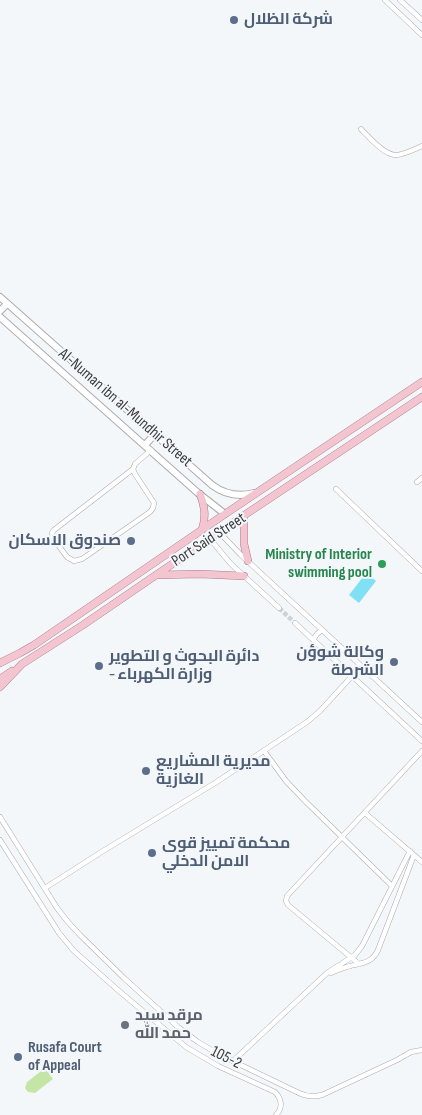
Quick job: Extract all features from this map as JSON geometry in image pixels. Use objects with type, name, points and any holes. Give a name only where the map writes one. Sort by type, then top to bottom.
[{"type":"main road","name":"Port Said Street","points":[[0,663],[20,653],[422,382]]},
{"type":"main road","name":"Port Said Street","points":[[0,687],[22,664],[422,397]]},
{"type":"main road","points":[[200,494],[205,512],[202,530]]},
{"type":"main road","points":[[244,517],[244,544],[248,561]]},
{"type":"main road","points":[[157,574],[244,576]]},
{"type":"main road","points":[[0,668],[20,653]]},
{"type":"main road","points":[[0,679],[22,664]]},
{"type":"street","points":[[385,0],[422,35]]},
{"type":"street","points":[[400,0],[422,20]]},
{"type":"street","points":[[361,129],[377,145],[395,155],[422,146]]},
{"type":"street","name":"Al-Numan ibn al-Mundhir Street","points":[[0,298],[212,485],[230,494],[244,495],[260,491]]},
{"type":"street","points":[[0,311],[7,304]]},
{"type":"street","name":"Al-Numan ibn al-Mundhir Street","points":[[0,317],[225,514]]},
{"type":"street","points":[[38,350],[47,339]]},
{"type":"street","points":[[133,469],[154,503],[153,508],[82,559],[74,561],[67,558],[53,538],[52,533],[54,530],[133,469],[148,448],[155,434]]},
{"type":"street","points":[[417,482],[422,478]]},
{"type":"street","points":[[336,488],[422,571]]},
{"type":"street","points":[[219,532],[233,548],[422,722]]},
{"type":"street","points":[[210,539],[227,560],[279,608]]},
{"type":"street","points":[[295,623],[422,741]]},
{"type":"street","points":[[313,640],[322,630]]},
{"type":"street","points":[[45,888],[208,788],[264,751],[316,715],[352,676]]},
{"type":"street","points":[[264,751],[292,788],[392,886]]},
{"type":"street","points":[[359,964],[288,905],[286,901],[288,894],[422,751]]},
{"type":"street","points":[[365,813],[422,862]]},
{"type":"street","name":"105-2","points":[[0,817],[62,915],[74,929],[191,1038],[208,1048],[299,1093],[312,1096],[319,1096],[411,1052],[422,1050]]},
{"type":"street","points":[[0,840],[59,933],[74,951],[186,1047],[208,1061],[275,1092],[281,1103],[280,1110],[276,1115]]},
{"type":"street","points":[[233,1061],[323,977],[358,952],[392,886],[412,853]]},
{"type":"street","points":[[323,977],[340,969],[369,961],[376,954],[412,853]]},
{"type":"green space","points":[[45,1068],[53,1079],[35,1093],[28,1092],[25,1088],[27,1082]]},
{"type":"water","points":[[366,573],[376,581],[359,603],[349,595]]},
{"type":"tunnel","points":[[279,608],[295,623]]},
{"type":"place","name":"شركة الظلال","points":[[234,20]]},
{"type":"place","name":"صندوق الاسكان","points":[[131,541]]},
{"type":"place","name":"Ministry of Interior swimming pool","points":[[382,564]]},
{"type":"place","name":"وكالة شوؤن الشرطة","points":[[394,662]]},
{"type":"place","name":"دائرة البحوث و التطوير - وزارة الكهرباء","points":[[99,666]]},
{"type":"place","name":"مديرية المشاريع الغازية","points":[[146,771]]},
{"type":"place","name":"محكمة تمييز قوى الامن الدخلي","points":[[152,853]]},
{"type":"place","name":"مرقد سيد حمد الله","points":[[125,1025]]},
{"type":"place","name":"Rusafa Court of Appeal","points":[[18,1057]]}]
